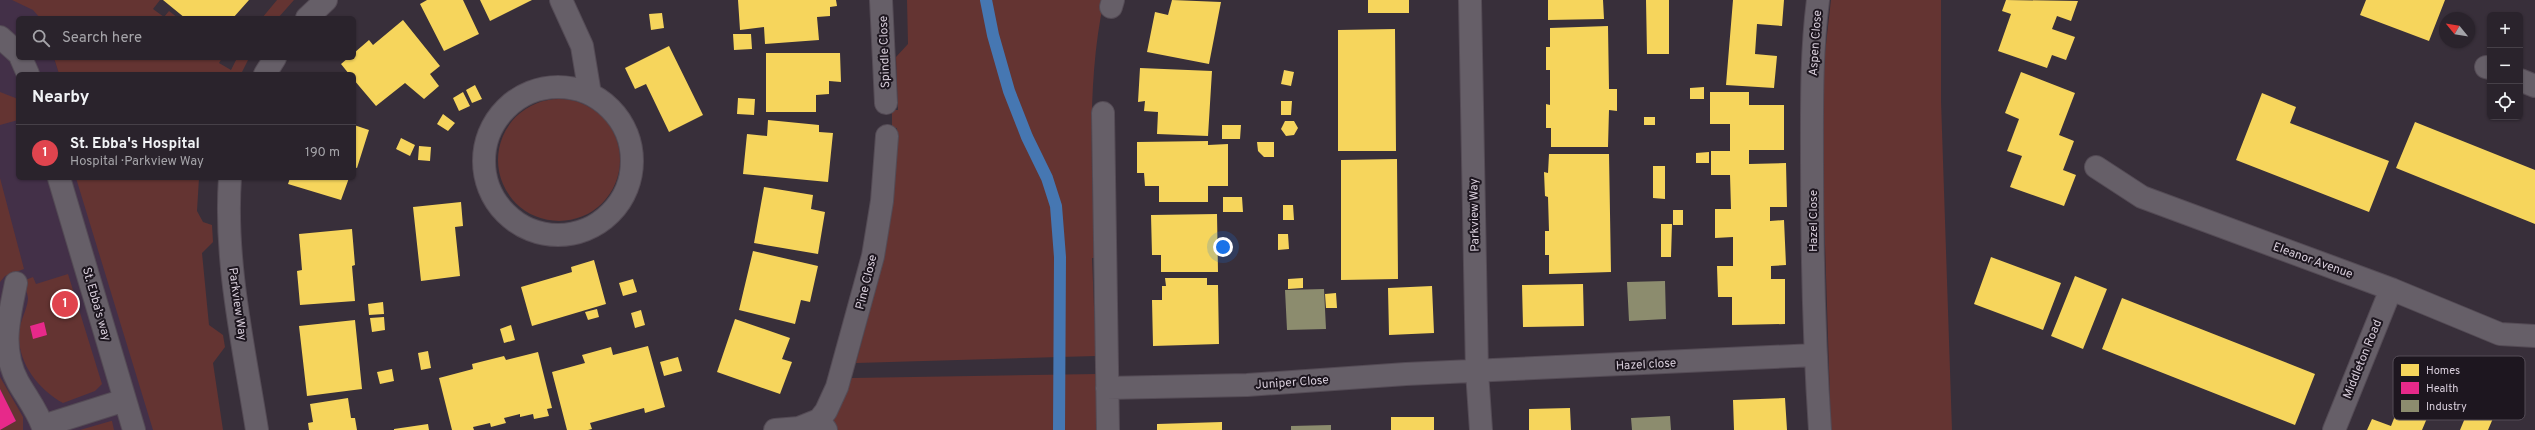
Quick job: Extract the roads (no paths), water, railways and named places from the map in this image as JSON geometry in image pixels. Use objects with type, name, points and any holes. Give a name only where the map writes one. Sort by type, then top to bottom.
[{"type":"street","points":[[310,16],[326,0]]},
{"type":"street","points":[[561,0],[579,38],[590,94]]},
{"type":"street","name":"Spindle Close","points":[[881,0],[886,103]]},
{"type":"street","name":"Parkview Way","points":[[1470,0],[1477,372],[1480,430]]},
{"type":"street","name":"Aspen Close","points":[[1812,87],[1818,0]]},
{"type":"street","points":[[0,37],[16,51]]},
{"type":"street","points":[[558,87],[570,79],[580,68],[583,57]]},
{"type":"street","points":[[22,60],[27,72]]},
{"type":"street","points":[[266,72],[274,60]]},
{"type":"street","points":[[2523,81],[2535,86]]},
{"type":"street","points":[[558,87],[576,88],[590,94],[612,109],[625,128],[633,160],[628,188],[618,205],[600,223],[570,234],[547,234],[519,224],[498,204],[487,180],[485,155],[492,127],[512,103],[533,91],[558,87]]},
{"type":"street","name":"Hazel Close","points":[[1812,87],[1815,355],[1820,430]]},
{"type":"street","points":[[1103,113],[1108,430]]},
{"type":"street","name":"Pine Close","points":[[774,430],[822,425],[836,387],[872,256],[882,201],[887,136]]},
{"type":"street","name":"Eleanor Avenue","points":[[2096,167],[2142,197],[2391,289],[2500,334],[2535,336]]},
{"type":"street","name":"St. Ebba's way","points":[[60,180],[134,430]]},
{"type":"street","name":"Parkview Way","points":[[230,180],[229,209],[233,266],[257,430]]},
{"type":"street","points":[[16,283],[7,325],[6,350],[13,373],[38,411],[43,428],[125,400]]},
{"type":"street","name":"Middleton Road","points":[[2334,430],[2391,289]]},
{"type":"street","name":"Hazel close","points":[[1477,372],[1815,355]]},
{"type":"street","name":"Juniper Close","points":[[1107,388],[1247,385],[1406,374],[1477,372]]},
{"type":"waterway","points":[[986,0],[993,35],[1009,91],[1027,137],[1047,178],[1056,206],[1060,257],[1059,430]]},
{"type":"place","name":"St. Ebba's Hospital","points":[[65,304]]}]
